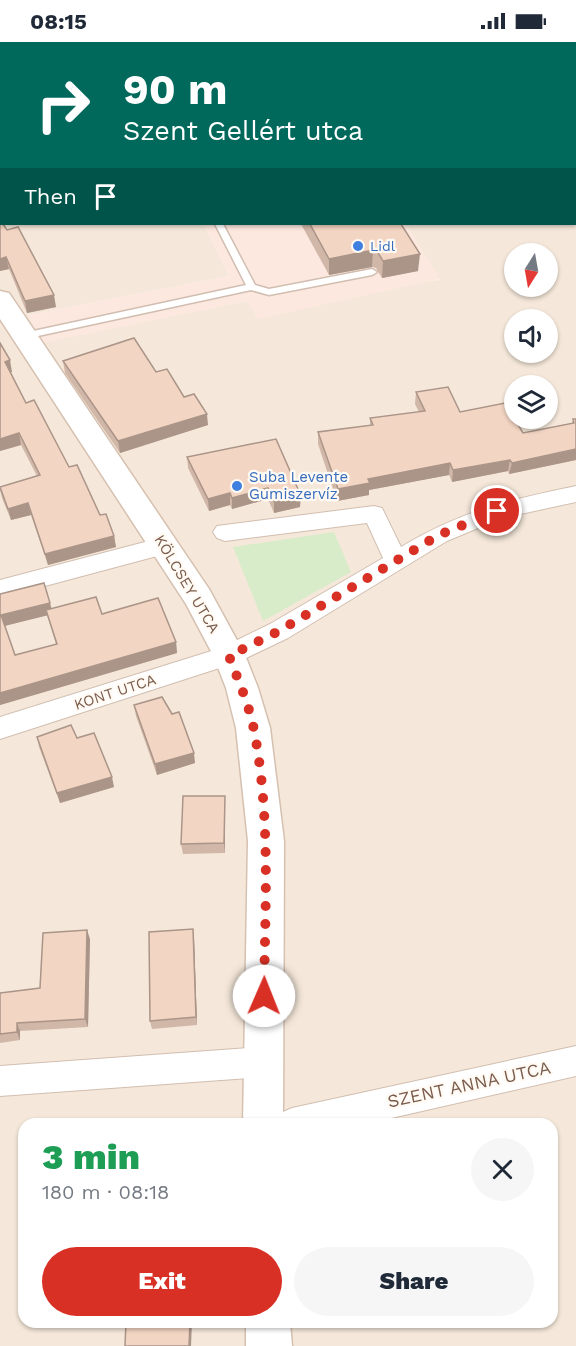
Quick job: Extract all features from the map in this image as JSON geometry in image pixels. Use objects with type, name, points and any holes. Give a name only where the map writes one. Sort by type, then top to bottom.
[{"type":"main road","name":"KÖLCSEY UTCA","points":[[0,299],[198,597],[229,656],[254,728],[266,842],[263,1118]]},
{"type":"main road","points":[[268,1328],[269,1346]]},
{"type":"street","name":"KONT UTCA","points":[[0,728],[229,656],[279,631],[439,535],[497,511],[576,494]]},
{"type":"street","points":[[225,532],[374,514],[396,561]]},
{"type":"street","points":[[0,589],[164,546]]},
{"type":"street","name":"SZENT ANNA UTCA","points":[[319,1118],[576,1061]]},
{"type":"street","points":[[0,1081],[263,1062]]},
{"type":"lane","points":[[220,225],[251,286]]},
{"type":"lane","points":[[24,336],[251,286],[269,292],[372,272]]},
{"type":"shaded area","points":[[0,225],[204,225],[229,276],[28,315],[42,342],[247,301],[440,280],[406,225],[576,225],[576,1346],[0,1346]]},
{"type":"shaded area","points":[[204,225],[406,225],[440,279],[258,319],[247,301],[42,343],[28,315],[229,276]]},
{"type":"green space","points":[[334,532],[351,572],[263,621],[233,547]]},
{"type":"building","points":[[0,225],[4,225],[7,230],[18,227],[54,295],[25,301],[6,257],[0,259]]},
{"type":"building","points":[[311,225],[402,225],[420,254],[383,261],[377,251],[373,250],[329,259]]},
{"type":"building","points":[[134,338],[156,372],[167,369],[184,397],[194,394],[207,414],[118,441],[63,361]]},
{"type":"building","points":[[0,343],[10,360],[5,362],[26,403],[34,400],[69,467],[77,465],[100,515],[106,514],[114,536],[45,554],[28,503],[8,509],[0,487],[40,475],[19,433],[0,439]]},
{"type":"building","points":[[448,387],[460,412],[504,403],[504,429],[521,429],[523,433],[558,429],[558,426],[574,423],[573,419],[576,419],[576,449],[512,463],[510,460],[453,470],[450,463],[368,479],[370,483],[338,489],[318,432],[373,425],[370,418],[425,411],[416,392]]},
{"type":"building","points":[[276,439],[301,496],[274,501],[268,488],[232,498],[230,493],[208,499],[187,457]]},
{"type":"building","points":[[44,583],[50,603],[1,615],[15,655],[57,644],[46,610],[96,597],[102,614],[158,598],[176,642],[0,693],[0,594]]},
{"type":"building","points":[[162,697],[172,714],[179,712],[194,753],[155,764],[134,705]]},
{"type":"building","points":[[71,725],[77,738],[94,733],[112,777],[57,793],[37,737]]},
{"type":"building","points":[[183,796],[225,796],[224,843],[181,844]]},
{"type":"building","points":[[193,929],[196,1017],[150,1021],[149,932]]},
{"type":"building","points":[[87,930],[85,1019],[17,1023],[17,1032],[0,1034],[0,993],[40,988],[43,933]]},
{"type":"building","points":[[126,1328],[190,1328],[189,1346],[125,1346]]},
{"type":"place","name":"Lidl","points":[[358,246]]},
{"type":"place","name":"Suba Levente Gumiszervíz","points":[[237,486]]},
{"type":"route","points":[[264,996],[266,842],[261,773],[254,728],[229,656],[279,631],[439,535],[497,511]]}]
